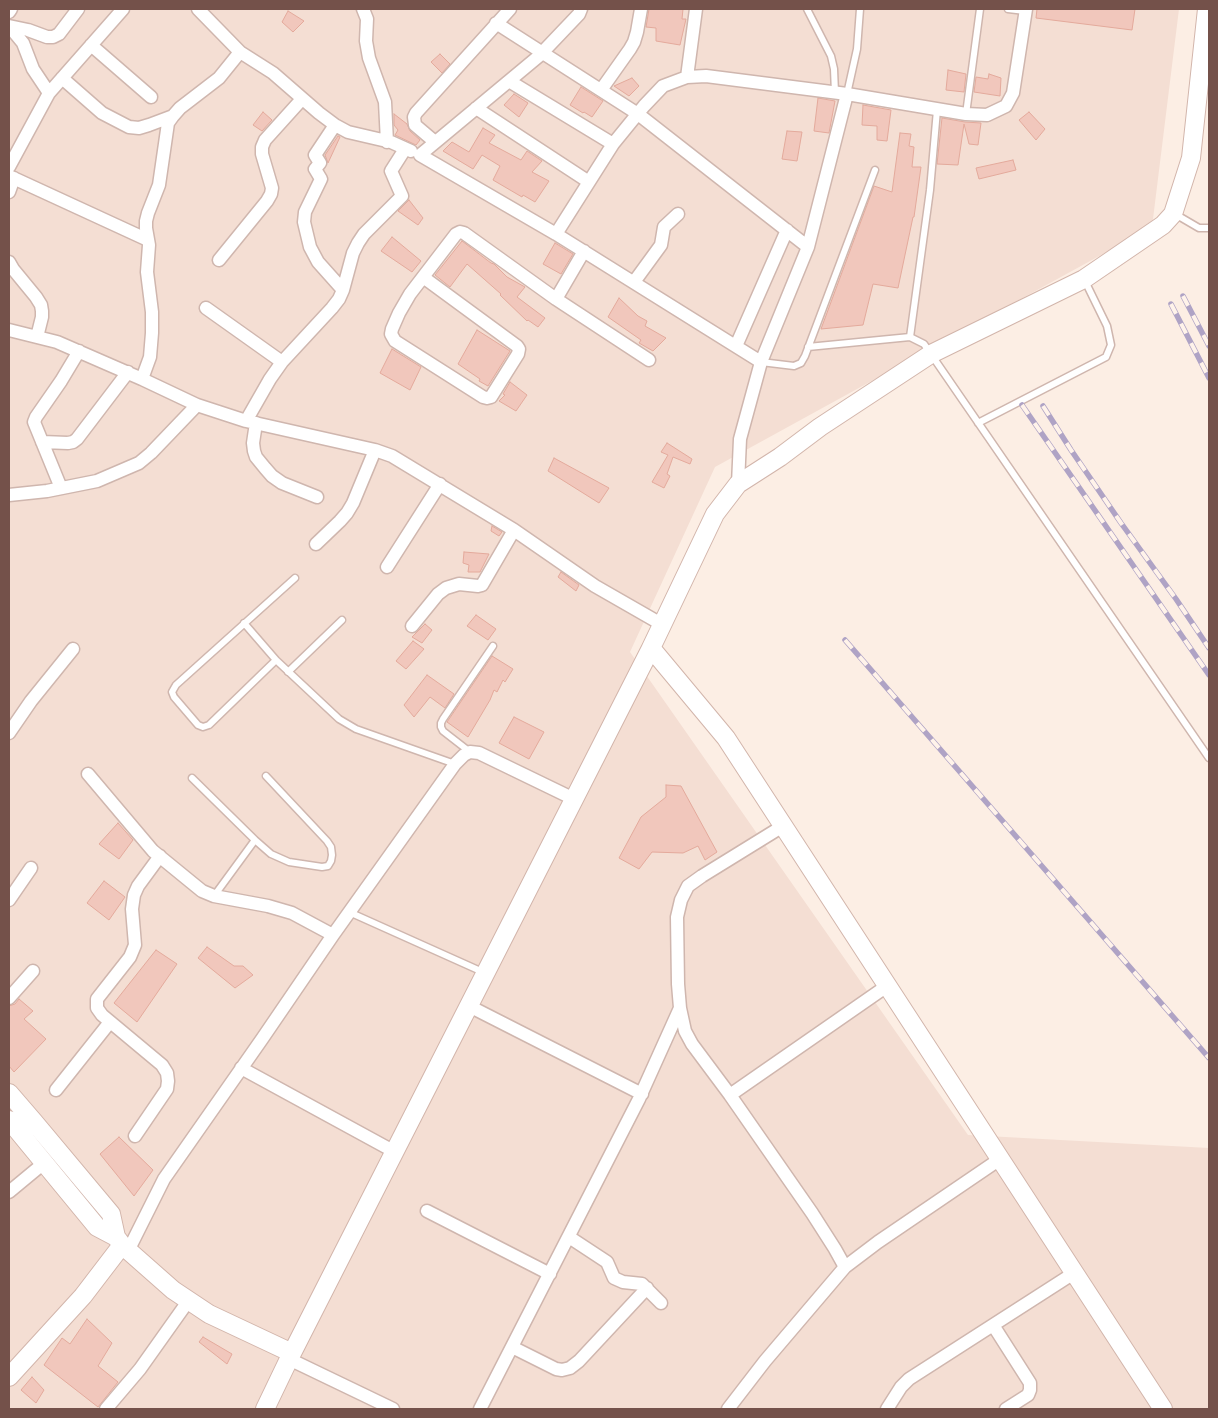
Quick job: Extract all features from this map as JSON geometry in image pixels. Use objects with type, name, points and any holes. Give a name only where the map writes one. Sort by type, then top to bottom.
[{"type":"main road","points":[[265,1409],[663,625],[715,514],[738,484],[931,354],[1084,279],[1163,225],[1174,214],[1191,158],[1207,9]]},
{"type":"main road","points":[[651,648],[726,738],[1163,1409]]},
{"type":"main road","points":[[9,1093],[111,1214],[122,1244]]},
{"type":"main road","points":[[9,1120],[97,1227],[122,1244],[173,1290],[209,1314],[291,1356]]},
{"type":"main road","points":[[9,1377],[83,1296],[122,1244]]},
{"type":"street","points":[[9,26],[52,37],[59,34],[78,9]]},
{"type":"street","points":[[9,192],[10,174],[49,93],[123,9]]},
{"type":"street","points":[[198,9],[240,52],[273,73],[335,125],[348,132],[387,142],[420,155],[556,234],[761,362]]},
{"type":"street","points":[[363,9],[367,19],[366,41],[369,58],[385,102],[387,142]]},
{"type":"street","points":[[435,142],[415,125],[414,117],[510,9]]},
{"type":"street","points":[[420,155],[543,52],[579,14],[581,9]]},
{"type":"street","points":[[602,90],[634,42],[641,9]]},
{"type":"street","points":[[687,77],[696,9]]},
{"type":"street","points":[[556,234],[613,144],[663,86],[687,77],[706,76],[841,93],[937,110],[987,115],[1006,106],[1013,94],[1026,10]]},
{"type":"street","points":[[496,23],[638,114],[808,247]]},
{"type":"street","points":[[9,26],[23,43],[33,69],[49,93]]},
{"type":"street","points":[[91,45],[151,97]]},
{"type":"street","points":[[142,379],[150,358],[152,339],[152,312],[147,272],[148,240],[146,221],[159,185],[168,123],[180,108],[219,78],[240,52]]},
{"type":"street","points":[[62,78],[102,114],[129,126],[139,128],[149,126],[173,116]]},
{"type":"street","points":[[509,81],[613,144]]},
{"type":"street","points":[[738,484],[740,439],[761,362],[808,247],[841,93]]},
{"type":"street","points":[[219,260],[271,194],[272,188],[262,154],[262,147],[265,140],[302,98]]},
{"type":"street","points":[[476,108],[589,182]]},
{"type":"street","points":[[335,125],[315,155],[320,163],[315,169],[321,179],[305,212],[304,222],[310,247],[318,262],[343,290]]},
{"type":"street","points":[[316,497],[282,482],[272,476],[265,468],[256,457],[254,451],[251,422],[270,379],[282,362],[338,300],[343,290],[353,253],[364,234],[402,196],[391,172],[405,149]]},
{"type":"street","points":[[10,174],[148,240]]},
{"type":"street","points":[[634,282],[661,245],[664,227],[678,214]]},
{"type":"street","points":[[736,346],[787,230]]},
{"type":"street","points":[[423,277],[517,346],[518,354],[491,397],[483,397],[395,341],[392,337],[392,329],[410,294],[423,277],[456,234],[460,232],[648,360]]},
{"type":"street","points":[[556,299],[584,251]]},
{"type":"street","points":[[9,262],[41,305],[42,311],[37,336]]},
{"type":"street","points":[[206,308],[282,362]]},
{"type":"street","points":[[9,330],[57,342],[128,372],[197,405],[251,422],[375,450],[392,456],[514,530],[595,586],[663,625]]},
{"type":"street","points":[[61,488],[34,422],[79,351]]},
{"type":"street","points":[[42,442],[68,443],[77,439],[128,372]]},
{"type":"street","points":[[9,496],[97,481],[140,463],[197,405]]},
{"type":"street","points":[[316,544],[347,513],[375,450]]},
{"type":"street","points":[[387,567],[440,484]]},
{"type":"street","points":[[412,626],[438,594],[446,588],[459,584],[478,586],[485,582],[514,530]]},
{"type":"street","points":[[9,733],[31,701],[73,649]]},
{"type":"street","points":[[122,1244],[164,1179],[349,912],[455,764],[464,755],[470,752],[478,753],[574,799]]},
{"type":"street","points":[[88,774],[153,851],[202,891],[214,896],[268,906],[292,913],[333,935]]},
{"type":"street","points":[[783,826],[688,886],[680,900],[677,917],[680,1008],[685,1031],[692,1044],[812,1213],[845,1267]]},
{"type":"street","points":[[135,1136],[167,1089],[167,1073],[162,1065],[102,1015],[97,1008],[97,998],[130,957],[135,945],[132,909],[134,895],[138,886],[160,856]]},
{"type":"street","points":[[9,900],[32,868]]},
{"type":"street","points":[[9,998],[33,971]]},
{"type":"street","points":[[730,1095],[887,986]]},
{"type":"street","points":[[469,1006],[642,1094]]},
{"type":"street","points":[[480,1409],[642,1094],[680,1008]]},
{"type":"street","points":[[56,1090],[110,1022]]},
{"type":"street","points":[[241,1068],[395,1152]]},
{"type":"street","points":[[728,1409],[765,1361],[845,1267],[878,1242],[1000,1159]]},
{"type":"street","points":[[9,1192],[44,1163]]},
{"type":"street","points":[[427,1212],[550,1274]]},
{"type":"street","points":[[569,1237],[607,1262],[614,1278],[623,1282],[642,1284],[661,1303]]},
{"type":"street","points":[[886,1409],[901,1387],[910,1379],[1074,1273]]},
{"type":"street","points":[[512,1347],[556,1369],[570,1368],[579,1361],[647,1288]]},
{"type":"street","points":[[106,1409],[140,1369],[189,1300]]},
{"type":"street","points":[[993,1325],[1030,1383],[1028,1395],[1006,1409]]},
{"type":"street","points":[[291,1356],[393,1409]]},
{"type":"lane","points":[[807,9],[831,56],[841,93]]},
{"type":"lane","points":[[841,93],[857,49],[860,9]]},
{"type":"lane","points":[[966,114],[980,9]]},
{"type":"lane","points":[[1008,9],[1026,10]]},
{"type":"lane","points":[[910,337],[930,190],[937,110]]},
{"type":"lane","points":[[761,362],[794,366],[801,363],[876,170]]},
{"type":"lane","points":[[1174,214],[1199,228],[1209,228]]},
{"type":"lane","points":[[978,423],[1106,357],[1111,345],[1107,326],[1084,279]]},
{"type":"lane","points":[[808,348],[910,337],[924,344],[1209,758]]},
{"type":"lane","points":[[276,660],[209,725],[203,727],[198,725],[174,697],[172,692],[176,685],[295,578]]},
{"type":"lane","points":[[288,672],[342,620]]},
{"type":"lane","points":[[244,623],[276,660],[340,719],[356,729],[455,764]]},
{"type":"lane","points":[[470,752],[443,731],[441,723],[493,646]]},
{"type":"lane","points":[[192,778],[271,854],[289,862],[322,868],[328,866],[332,854],[331,847],[327,841],[266,776]]},
{"type":"lane","points":[[214,896],[255,840]]},
{"type":"lane","points":[[349,912],[485,974]]},
{"type":"shaded area","points":[[9,9],[1179,9],[1152,227],[715,467],[630,652],[968,1135],[1209,1148],[1209,1409],[9,1409]]},
{"type":"building","points":[[649,9],[683,9],[682,19],[686,19],[680,45],[656,41],[656,28],[646,27]]},
{"type":"building","points":[[1037,9],[1135,9],[1132,30],[1036,18]]},
{"type":"building","points":[[288,11],[304,21],[293,32],[282,22]]},
{"type":"building","points":[[440,54],[450,64],[442,73],[431,62]]},
{"type":"building","points":[[948,70],[966,74],[964,92],[946,90]]},
{"type":"building","points":[[989,74],[1001,78],[1000,96],[974,92],[976,77],[988,79]]},
{"type":"building","points":[[632,78],[639,86],[629,96],[614,86]]},
{"type":"building","points":[[581,87],[603,101],[592,117],[570,105]]},
{"type":"building","points":[[514,94],[528,103],[519,117],[504,105]]},
{"type":"building","points":[[818,98],[835,101],[829,133],[814,131]]},
{"type":"building","points":[[863,105],[891,110],[887,141],[877,140],[877,126],[862,125]]},
{"type":"building","points":[[263,112],[272,120],[262,131],[253,125]]},
{"type":"building","points":[[1029,112],[1045,129],[1036,140],[1019,120]]},
{"type":"building","points":[[394,114],[407,124],[410,131],[420,140],[416,145],[395,135],[398,130],[394,125]]},
{"type":"building","points":[[942,118],[981,123],[978,145],[969,144],[964,124],[958,165],[937,164]]},
{"type":"building","points":[[483,128],[495,135],[489,143],[521,160],[527,151],[542,161],[532,172],[549,181],[535,202],[523,195],[522,197],[493,180],[500,166],[482,155],[473,169],[443,151],[452,142],[469,152]]},
{"type":"building","points":[[787,131],[802,132],[797,161],[782,159]]},
{"type":"building","points":[[900,133],[911,134],[909,146],[914,147],[912,167],[921,167],[914,217],[898,288],[873,284],[863,325],[821,329],[874,186],[892,192]]},
{"type":"building","points":[[338,136],[340,137],[328,163],[325,155]]},
{"type":"building","points":[[1013,160],[1016,170],[979,179],[976,168]]},
{"type":"building","points":[[409,200],[423,218],[418,225],[398,211]]},
{"type":"building","points":[[392,237],[421,261],[412,272],[381,251]]},
{"type":"building","points":[[462,241],[494,264],[507,277],[525,287],[517,297],[545,318],[538,327],[527,321],[501,294],[467,264],[450,287],[435,275]]},
{"type":"building","points":[[555,243],[573,254],[561,274],[543,264]]},
{"type":"building","points":[[619,298],[638,316],[647,321],[645,326],[666,338],[653,351],[639,343],[641,340],[608,317]]},
{"type":"building","points":[[477,330],[510,351],[488,386],[458,364]]},
{"type":"building","points":[[392,349],[421,367],[410,390],[380,373]]},
{"type":"building","points":[[510,382],[527,395],[516,411],[499,401],[505,395],[503,394]]},
{"type":"building","points":[[667,443],[692,459],[690,464],[673,457],[667,474],[670,476],[664,488],[652,482],[668,455],[661,452]]},
{"type":"building","points":[[554,458],[609,488],[599,503],[548,471]]},
{"type":"building","points":[[492,526],[502,532],[499,536],[491,531]]},
{"type":"building","points":[[464,552],[489,554],[480,572],[468,572],[469,565],[463,563]]},
{"type":"building","points":[[561,572],[579,585],[576,591],[558,577]]},
{"type":"building","points":[[476,615],[496,629],[488,640],[467,626]]},
{"type":"building","points":[[425,624],[432,630],[422,643],[412,637]]},
{"type":"building","points":[[413,641],[424,649],[406,669],[396,661]]},
{"type":"building","points":[[492,656],[513,669],[505,682],[503,680],[497,692],[494,690],[468,737],[447,722]]},
{"type":"building","points":[[427,675],[454,694],[445,708],[430,697],[414,717],[404,705]]},
{"type":"building","points":[[514,717],[544,732],[529,759],[499,743]]},
{"type":"building","points":[[666,785],[681,786],[717,852],[705,860],[698,846],[683,853],[652,852],[639,869],[619,858],[641,817],[666,797]]},
{"type":"building","points":[[118,823],[133,840],[119,859],[99,844]]},
{"type":"building","points":[[104,881],[125,897],[109,920],[87,903]]},
{"type":"building","points":[[207,947],[234,966],[243,966],[253,975],[235,988],[198,958]]},
{"type":"building","points":[[156,950],[177,964],[137,1022],[114,1003]]},
{"type":"building","points":[[19,999],[33,1011],[24,1019],[46,1039],[14,1072],[9,1066],[9,1006],[15,1004]]},
{"type":"building","points":[[119,1137],[153,1170],[134,1196],[100,1154]]},
{"type":"building","points":[[87,1319],[112,1343],[98,1366],[118,1382],[98,1407],[44,1365],[62,1338],[70,1344]]},
{"type":"building","points":[[203,1337],[232,1354],[227,1364],[199,1342]]},
{"type":"building","points":[[32,1377],[44,1390],[36,1403],[21,1390]]},
{"type":"railway","points":[[1183,296],[1209,346]]},
{"type":"railway","points":[[1171,304],[1209,378]]},
{"type":"railway","points":[[1022,405],[1209,675]]},
{"type":"railway","points":[[1043,406],[1121,523],[1209,648]]},
{"type":"railway","points":[[845,640],[1209,1058]]}]
